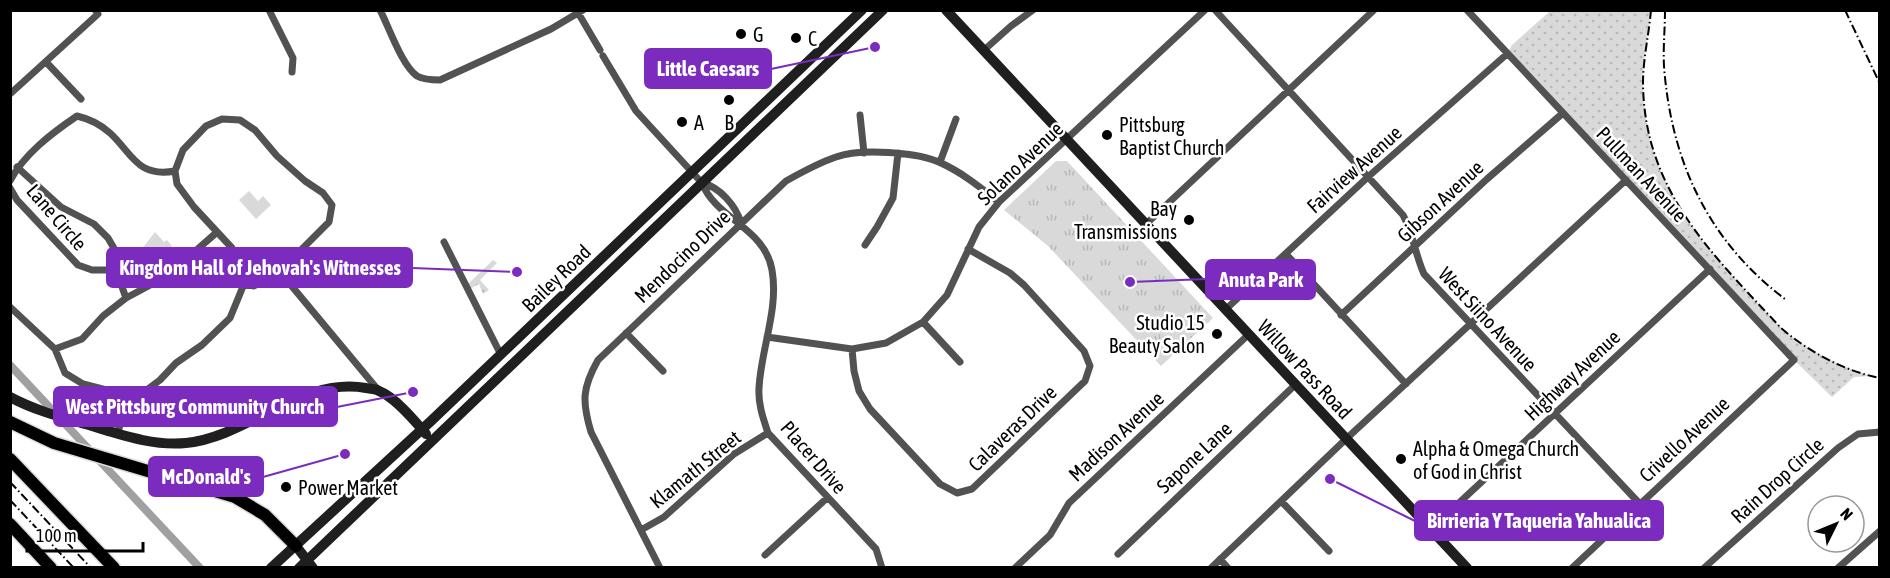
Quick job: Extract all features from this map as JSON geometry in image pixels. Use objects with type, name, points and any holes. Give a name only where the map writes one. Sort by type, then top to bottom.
[{"type":"highway","points":[[10,422],[40,437],[216,490],[253,506],[276,524],[296,546]]},
{"type":"highway","points":[[10,459],[114,567]]},
{"type":"highway","points":[[10,524],[51,567]]},
{"type":"main road","name":"Bailey Road","points":[[271,567],[423,429],[862,10]]},
{"type":"main road","name":"Bailey Road","points":[[306,565],[432,441],[883,10]]},
{"type":"main road","name":"Willow Pass Road","points":[[946,10],[1467,567]]},
{"type":"main road","points":[[10,397],[40,411],[117,434],[150,441],[187,443],[227,431],[329,387],[354,386],[380,391],[423,429],[432,441]]},
{"type":"main road","points":[[296,546],[306,565]]},
{"type":"street","points":[[10,94],[47,63],[98,14],[95,10]]},
{"type":"street","points":[[269,10],[293,58],[292,72]]},
{"type":"street","points":[[380,10],[408,66],[417,76],[428,80],[440,80],[579,12]]},
{"type":"street","points":[[983,51],[1033,10]]},
{"type":"street","name":"Solano Avenue","points":[[767,337],[852,350],[886,343],[922,322],[947,295],[979,227],[999,202],[1205,10]]},
{"type":"street","name":"West Siino Avenue","points":[[1215,10],[1403,214],[1411,230],[1414,248],[1424,274],[1639,503]]},
{"type":"street","points":[[1145,225],[1374,10]]},
{"type":"street","name":"Pullman Avenue","points":[[1467,10],[1794,360]]},
{"type":"street","name":"Placer Drive","points":[[579,12],[636,111],[702,183],[713,185],[737,211],[741,223],[762,246],[772,267],[774,291],[758,389],[760,410],[768,433],[876,549],[882,567]]},
{"type":"street","name":"Fairview Avenue","points":[[1225,310],[1369,176],[1507,54]]},
{"type":"street","points":[[47,63],[81,99]]},
{"type":"street","name":"Gibson Avenue","points":[[1341,315],[1487,179],[1563,113]]},
{"type":"street","points":[[860,115],[864,153]]},
{"type":"street","points":[[10,181],[17,167],[58,129],[77,116],[92,119],[110,133],[135,163],[162,174],[175,171]]},
{"type":"street","points":[[10,307],[55,349],[65,373],[83,384],[120,395],[130,396],[144,392],[160,380],[176,363],[202,345],[230,318],[244,284],[244,268],[232,248],[216,233],[177,184],[175,171],[183,150],[206,126],[222,119],[240,120],[255,130],[277,156],[305,181],[323,193],[332,205],[329,222],[279,272],[254,286],[244,284]]},
{"type":"street","points":[[940,162],[956,119]]},
{"type":"street","points":[[865,245],[878,227],[893,198],[898,153]]},
{"type":"street","name":"Mendocino Drive","points":[[660,567],[591,432],[584,408],[590,375],[598,360],[786,181],[810,166],[838,156],[898,153],[940,162],[969,179],[999,202]]},
{"type":"street","points":[[17,167],[61,207],[94,224],[108,238],[115,250],[116,270],[126,298]]},
{"type":"street","points":[[1211,567],[1626,180]]},
{"type":"street","name":"Lane Circle","points":[[10,188],[17,200],[78,265],[92,270],[116,270]]},
{"type":"street","points":[[55,349],[82,339],[103,316],[126,298],[167,276],[216,233]]},
{"type":"street","points":[[444,242],[501,355]]},
{"type":"street","name":"Calaveras Drive","points":[[852,350],[859,391],[870,409],[940,484],[957,493],[972,489],[1085,381],[1090,366],[1084,351],[1024,285],[1010,273],[968,249]]},
{"type":"street","points":[[1286,254],[1406,384]]},
{"type":"street","name":"Highway Avenue","points":[[1431,529],[1710,269]]},
{"type":"street","points":[[290,284],[380,391]]},
{"type":"street","points":[[922,322],[960,362]]},
{"type":"street","points":[[626,333],[663,371]]},
{"type":"street","name":"Madison Avenue","points":[[1015,567],[1050,535],[1069,503],[1248,335]]},
{"type":"street","name":"Crivello Avenue","points":[[1572,567],[1794,360]]},
{"type":"street","name":"Sapone Lane","points":[[1118,554],[1295,385]]},
{"type":"street","points":[[106,430],[120,395]]},
{"type":"street","points":[[117,434],[130,396]]},
{"type":"street","name":"Rain Drop Circle","points":[[1704,567],[1838,448],[1858,434],[1880,432]]},
{"type":"street","name":"Klamath Street","points":[[641,530],[664,517],[734,454],[768,433]]},
{"type":"street","points":[[765,555],[827,498]]},
{"type":"street","points":[[1281,501],[1329,551]]},
{"type":"street","points":[[1838,567],[1880,531]]},
{"type":"street","points":[[1220,559],[1227,567]]},
{"type":"green space","points":[[1550,11],[1651,11],[1643,74],[1646,122],[1655,157],[1669,189],[1687,219],[1731,274],[1781,328],[1802,344],[1824,356],[1870,376],[1854,377],[1832,397],[1794,360],[1507,54],[1512,45]]},
{"type":"green space","points":[[1056,161],[1067,161],[1213,318],[1161,366],[1048,246],[1004,210]]},
{"type":"green space","points":[[249,191],[258,201],[263,196],[271,205],[256,219],[239,200]]},
{"type":"green space","points":[[155,232],[164,242],[167,240],[172,246],[168,250],[170,252],[156,265],[141,250]]},
{"type":"green space","points":[[493,260],[497,263],[480,280],[489,290],[483,294],[479,284],[468,290],[466,286]]},
{"type":"waterway","points":[[10,365],[200,568]]},
{"type":"railway","points":[[1651,10],[1643,74],[1646,122],[1655,157],[1669,189],[1687,219],[1731,274],[1781,328],[1803,345],[1828,359],[1853,371],[1880,378]]},
{"type":"railway","points":[[1665,10],[1664,66],[1668,101],[1685,166],[1698,196],[1715,225],[1758,276],[1785,299]]},
{"type":"railway","points":[[1845,10],[1880,84]]},
{"type":"railway","points":[[10,482],[91,568]]},
{"type":"railway","points":[[10,500],[74,568]]},
{"type":"place","name":"G","points":[[741,34]]},
{"type":"place","name":"C","points":[[796,38]]},
{"type":"place","name":"Little Caesars","points":[[875,47]]},
{"type":"place","name":"B","points":[[729,100]]},
{"type":"place","name":"A","points":[[682,122]]},
{"type":"place","name":"Pittsburg Baptist Church","points":[[1107,135]]},
{"type":"place","name":"Bay Transmissions","points":[[1189,220]]},
{"type":"place","name":"Kingdom Hall of Jehovah's Witnesses","points":[[517,272]]},
{"type":"place","name":"Anuta Park","points":[[1130,282]]},
{"type":"place","name":"Studio 15 Beauty Salon","points":[[1217,334]]},
{"type":"place","name":"West Pittsburg Community Church","points":[[413,392]]},
{"type":"place","name":"McDonald's","points":[[345,454]]},
{"type":"place","name":"Alpha & Omega Church of God in Christ","points":[[1401,459]]},
{"type":"place","name":"Birrieria Y Taqueria Yahualica","points":[[1330,479]]},
{"type":"place","name":"Power Market","points":[[286,487]]}]
